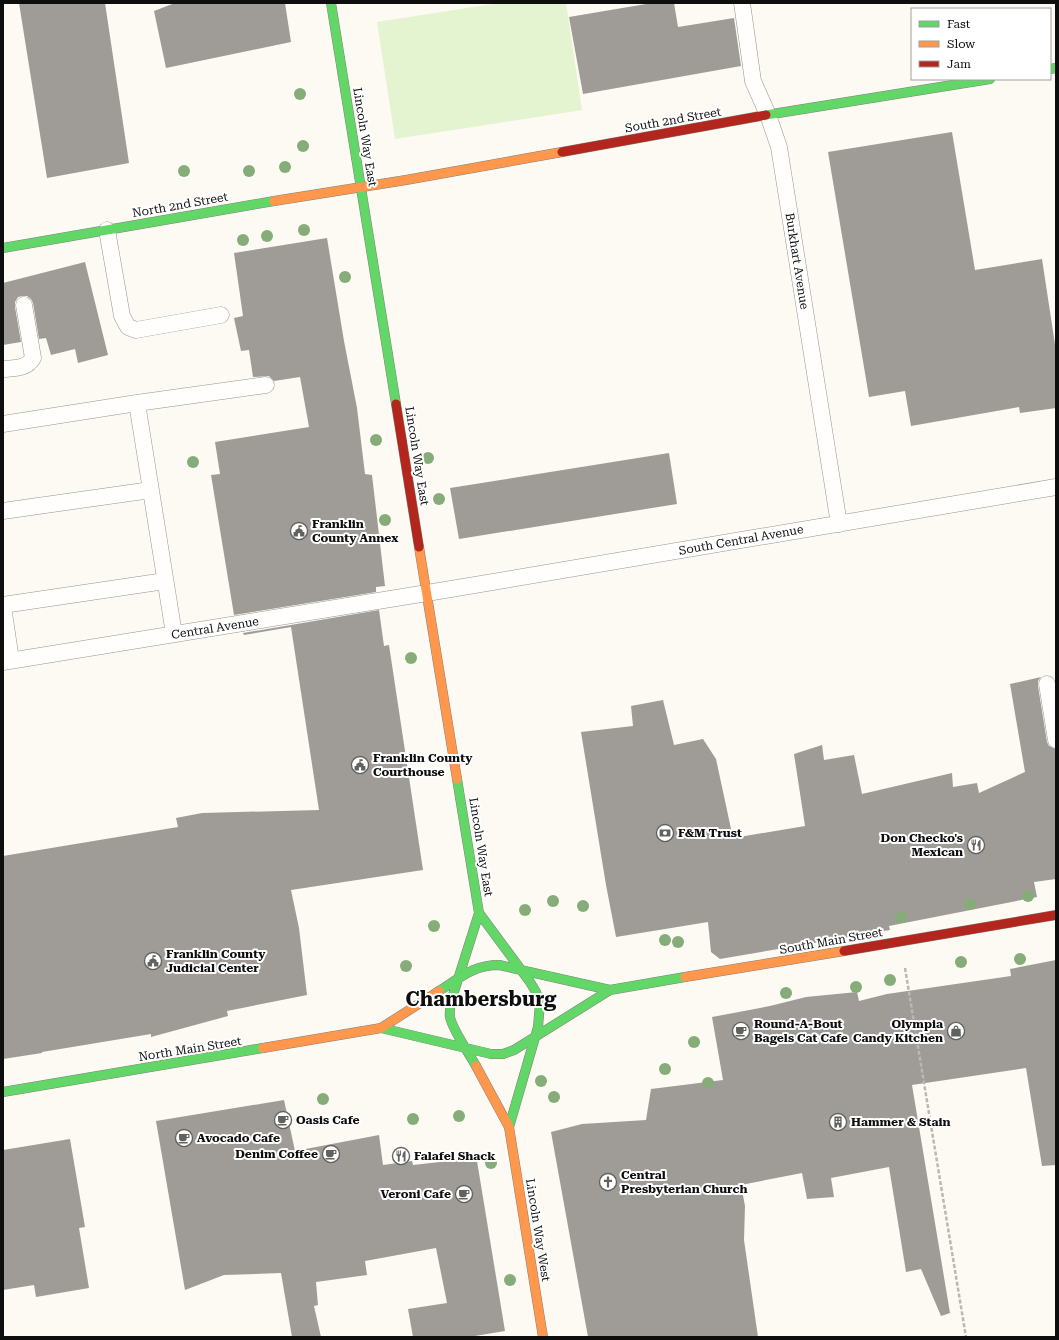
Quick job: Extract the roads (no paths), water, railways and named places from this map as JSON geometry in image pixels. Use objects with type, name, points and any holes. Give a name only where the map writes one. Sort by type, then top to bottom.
[{"type":"main road","name":"Lincoln Way East","points":[[331,3],[479,913],[458,980]]},
{"type":"main road","name":"South 2nd Street","points":[[361,187],[768,115],[984,80]]},
{"type":"main road","name":"North 2nd Street","points":[[3,248],[361,187]]},
{"type":"main road","name":"Lincoln Way East","points":[[479,913],[521,970]]},
{"type":"main road","name":"South Main Street","points":[[521,970],[610,990],[1056,915]]},
{"type":"main road","points":[[487,965],[499,965],[521,970],[536,992],[540,1003],[538,1027],[534,1038],[514,1050],[502,1054],[491,1054],[467,1049],[454,1030],[450,1018],[450,1006],[458,980],[476,968],[487,965]]},
{"type":"main road","name":"North Main Street","points":[[3,1092],[380,1028],[458,980]]},
{"type":"main road","name":"South Main Street","points":[[534,1038],[610,990]]},
{"type":"main road","name":"North Main Street","points":[[380,1028],[467,1049]]},
{"type":"main road","name":"Lincoln Way West","points":[[509,1127],[534,1038]]},
{"type":"main road","name":"Lincoln Way West","points":[[467,1049],[509,1127],[543,1337]]},
{"type":"lane","name":"Burkhart Avenue","points":[[742,3],[753,81],[768,115],[779,147],[839,524]]},
{"type":"lane","points":[[107,230],[122,316],[128,327],[136,330],[221,315]]},
{"type":"lane","points":[[3,369],[26,366],[33,358],[24,305]]},
{"type":"lane","points":[[3,424],[266,385]]},
{"type":"lane","points":[[137,403],[174,634]]},
{"type":"lane","name":"South Central Avenue","points":[[427,593],[1056,487]]},
{"type":"lane","points":[[3,511],[151,490]]},
{"type":"lane","points":[[7,661],[3,606],[165,581]]},
{"type":"lane","name":"Central Avenue","points":[[7,661],[427,593]]},
{"type":"lane","points":[[1046,684],[1056,740]]},
{"type":"place","name":"Franklin County Annex","points":[[299,531]]},
{"type":"place","name":"Franklin County Courthouse","points":[[360,765]]},
{"type":"place","name":"F&M Trust","points":[[665,833]]},
{"type":"place","name":"Don Checko's Mexican","points":[[976,845]]},
{"type":"place","name":"Franklin County Judicial Center","points":[[153,961]]},
{"type":"place","name":"Round-A-Bout Bagels Cat Cafe","points":[[741,1031]]},
{"type":"place","name":"Olympia Candy Kitchen","points":[[956,1031]]},
{"type":"place","name":"Oasis Cafe","points":[[283,1120]]},
{"type":"place","name":"Hammer & Stain","points":[[838,1122]]},
{"type":"place","name":"Avocado Cafe","points":[[184,1138]]},
{"type":"place","name":"Denim Coffee","points":[[331,1154]]},
{"type":"place","name":"Falafel Shack","points":[[401,1156]]},
{"type":"place","name":"Central Presbyterian Church","points":[[608,1182]]},
{"type":"place","name":"Veroni Cafe","points":[[464,1194]]},
{"type":"district","name":"Chambersburg","points":[[481,999]]}]
